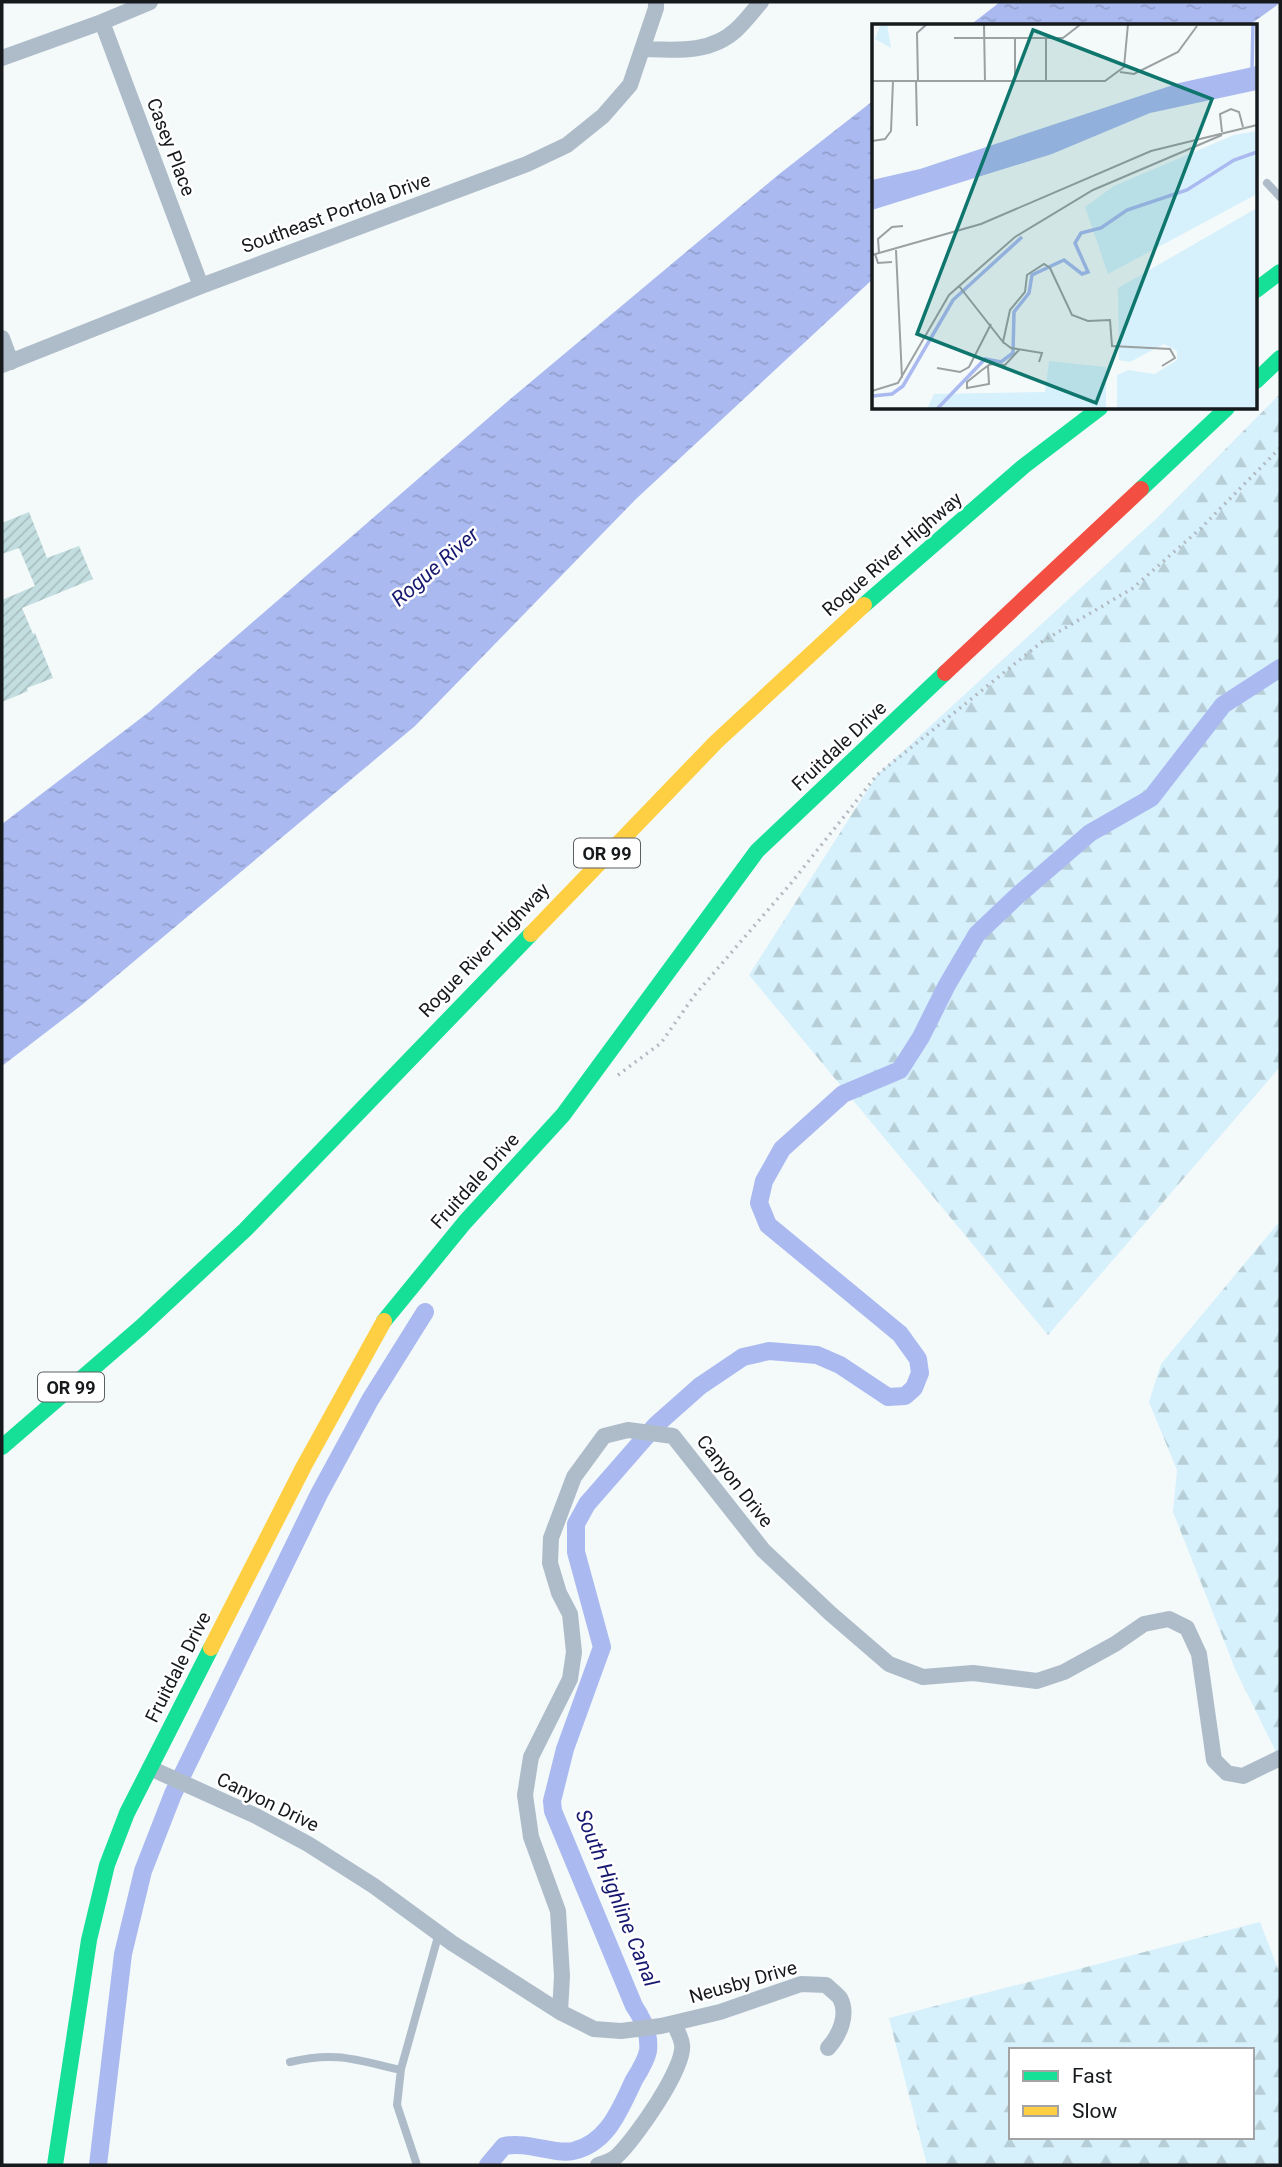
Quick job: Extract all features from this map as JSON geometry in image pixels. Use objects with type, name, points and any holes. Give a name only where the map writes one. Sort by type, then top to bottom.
[{"type":"street","points":[[2,58],[150,2]]},
{"type":"street","name":"Southeast Portola Drive","points":[[6,364],[201,286],[527,164],[567,145],[603,116],[630,85],[656,2]]},
{"type":"street","points":[[642,49],[704,48],[734,32],[761,2]]},
{"type":"street","name":"Casey Place","points":[[102,22],[201,286]]},
{"type":"street","points":[[1258,288],[1280,272]]},
{"type":"street","points":[[2,338],[6,364]]},
{"type":"street","points":[[1258,379],[1280,358]]},
{"type":"street","name":"Rogue River Highway","points":[[2,1447],[141,1327],[245,1230],[716,742],[837,629],[1024,466],[1097,410]]},
{"type":"street","name":"Fruitdale Drive","points":[[55,2165],[87,1942],[96,1895],[111,1850],[304,1466],[379,1329],[465,1222],[563,1115],[757,851],[1225,410]]},
{"type":"street","name":"Canyon Drive","points":[[150,1769],[257,1816],[309,1844],[560,2012],[562,1976],[558,1911],[531,1837],[525,1795],[531,1757],[570,1679],[573,1652],[570,1614],[559,1593],[550,1563],[551,1538],[574,1477],[604,1436],[628,1430],[673,1436],[764,1550],[831,1614],[889,1664],[923,1677],[973,1673],[1037,1681],[1064,1672],[1115,1644],[1144,1624],[1169,1619],[1186,1628],[1199,1654],[1214,1760],[1227,1773],[1243,1776],[1280,1758]]},
{"type":"street","name":"Neusby Drive","points":[[560,2012],[594,2029],[621,2031],[674,2023],[720,2012],[801,1984],[827,1985],[840,1998],[844,2019],[837,2038],[828,2048]]},
{"type":"street","points":[[598,2165],[615,2159],[625,2148],[668,2086],[678,2065],[682,2044],[674,2023]]},
{"type":"lane","points":[[1267,183],[1280,197]]},
{"type":"lane","points":[[417,2165],[397,2105],[401,2070],[439,1933]]},
{"type":"lane","points":[[290,2063],[314,2057],[341,2056],[401,2070]]},
{"type":"path","points":[[618,1075],[661,1043],[694,996],[792,882],[877,775],[1043,641],[1133,588],[1200,529],[1280,448]]},
{"type":"green space","points":[[1280,394],[1280,1067],[1048,1335],[749,975],[877,775],[1157,518]]},
{"type":"green space","points":[[1280,1221],[1280,1760],[1236,1671],[1173,1512],[1177,1470],[1149,1402],[1161,1364]]},
{"type":"green space","points":[[1260,1922],[1280,1974],[1280,2165],[927,2165],[889,2018]]},
{"type":"water","points":[[1000,2],[1280,2],[1251,24],[972,24]]},
{"type":"water","name":"Rogue River","points":[[872,102],[872,280],[636,499],[415,726],[83,1004],[2,1066],[2,824],[149,712],[508,401],[778,175]]},
{"type":"building","points":[[29,512],[47,558],[79,546],[93,579],[22,608],[53,678],[2,702],[2,600],[35,586],[19,548],[2,554],[2,523]]},
{"type":"waterway","name":"South Highline Canal","points":[[488,2165],[504,2146],[522,2145],[566,2152],[595,2141],[618,2113],[648,2051],[645,2027],[553,1811],[552,1801],[565,1749],[602,1647],[576,1552],[576,1524],[587,1504],[656,1425],[700,1386],[743,1357],[769,1351],[817,1355],[840,1365],[888,1397],[905,1396],[914,1388],[920,1373],[918,1359],[900,1334],[768,1225],[759,1203],[764,1181],[782,1149],[843,1094],[900,1070],[977,934],[1090,833],[1151,798],[1223,705],[1280,668]]},
{"type":"waterway","points":[[98,2165],[123,1954],[143,1871],[173,1794],[319,1494],[370,1400],[425,1312]]},
{"type":"traffic: fast","points":[[1258,288],[1280,272]]},
{"type":"traffic: fast","points":[[1258,379],[1280,358]]},
{"type":"traffic: fast","points":[[864,605],[1024,466],[1097,410]]},
{"type":"traffic: fast","points":[[1141,489],[1225,410]]},
{"type":"traffic: fast","points":[[384,1321],[465,1222],[563,1115],[757,851],[945,673]]},
{"type":"traffic: fast","points":[[2,1447],[141,1327],[245,1230],[531,934]]},
{"type":"traffic: fast","points":[[55,2165],[89,1940],[107,1865],[127,1813],[211,1648]]},
{"type":"traffic: slow","points":[[531,934],[716,742],[864,605]]},
{"type":"traffic: slow","points":[[211,1648],[304,1466],[384,1321]]},
{"type":"traffic: jam","points":[[945,673],[1141,489]]}]
